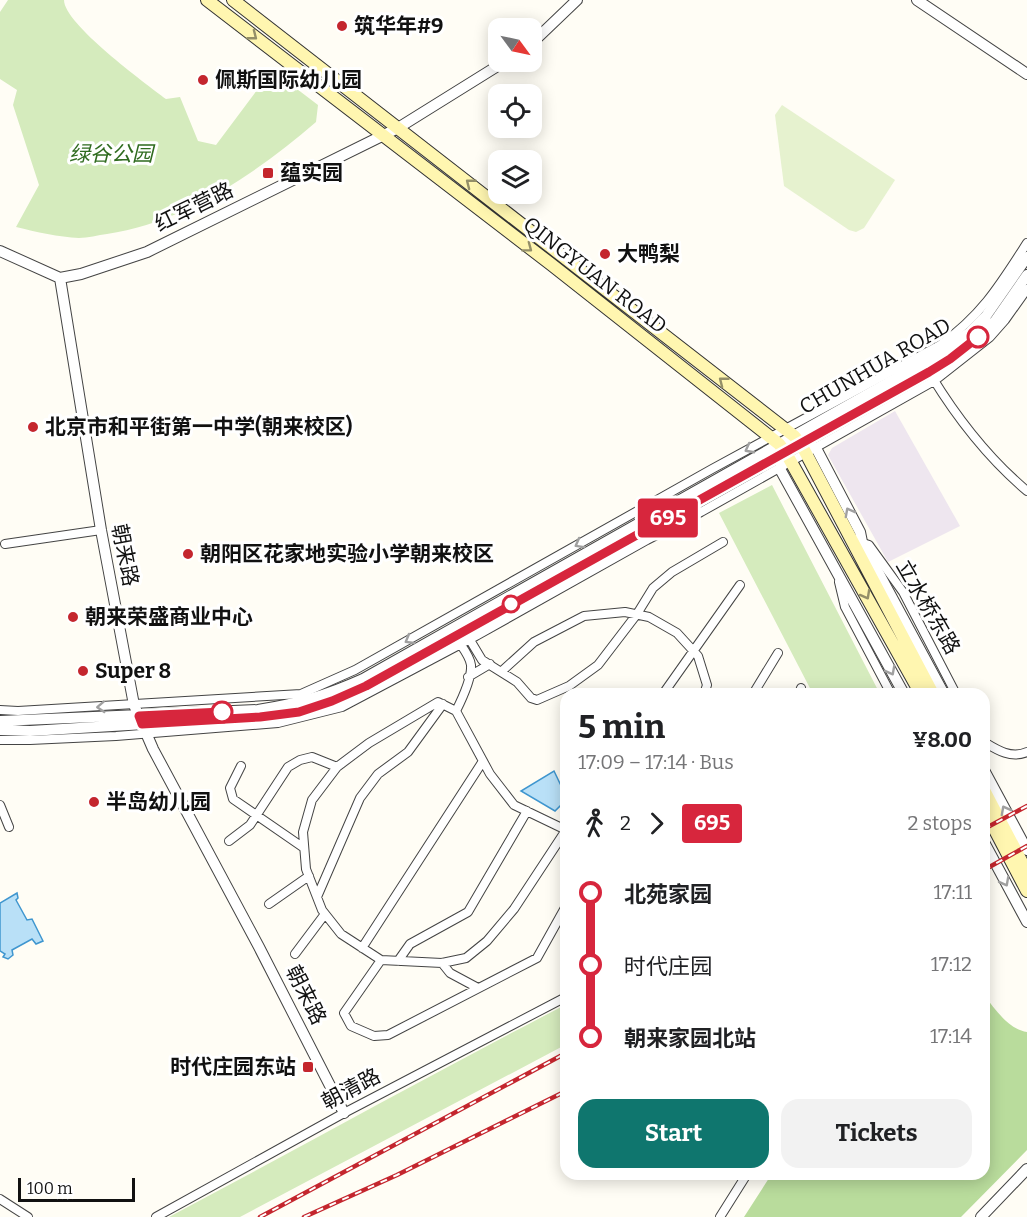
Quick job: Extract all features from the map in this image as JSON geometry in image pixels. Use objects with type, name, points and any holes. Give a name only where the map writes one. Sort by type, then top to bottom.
[{"type":"main road","name":"QINGYUAN ROAD","points":[[207,0],[552,265],[782,453],[825,521],[918,688]]},
{"type":"main road","name":"QINGYUAN ROAD","points":[[233,0],[800,442],[930,688]]},
{"type":"main road","points":[[990,801],[1027,872]]},
{"type":"main road","points":[[990,820],[1027,891]]},
{"type":"street","points":[[542,33],[577,0]]},
{"type":"street","points":[[916,0],[1027,74]]},
{"type":"street","name":"红军营路","points":[[60,278],[90,271],[147,252],[398,128],[488,72]]},
{"type":"street","points":[[0,721],[260,717],[299,712],[366,686],[800,442],[956,333],[987,304],[1027,243]]},
{"type":"street","points":[[0,251],[60,278]]},
{"type":"street","name":"CHUNHUA ROAD","points":[[800,442],[969,333],[996,303],[1027,256]]},
{"type":"street","name":"CHUNHUA ROAD","points":[[800,442],[932,376],[987,329],[1006,308],[1027,275]]},
{"type":"street","name":"朝来路","points":[[60,278],[101,530],[140,719],[344,1113]]},
{"type":"street","points":[[1027,289],[990,337],[932,376],[958,417],[987,454],[1027,491]]},
{"type":"street","points":[[460,634],[800,442]]},
{"type":"street","name":"QINGYUAN ROAD","points":[[800,442],[860,532],[862,542],[941,688]]},
{"type":"street","points":[[0,740],[30,740],[140,719],[301,693],[355,670],[449,617],[782,453]]},
{"type":"street","name":"QINGYUAN ROAD","points":[[782,453],[836,570],[901,688]]},
{"type":"street","points":[[825,521],[845,607],[888,688]]},
{"type":"street","points":[[843,525],[862,542]]},
{"type":"street","points":[[5,544],[101,530]]},
{"type":"street","points":[[566,688],[598,665],[637,614],[653,588],[672,572],[723,542]]},
{"type":"street","name":"立水桥东路","points":[[862,542],[869,545],[903,592],[953,688]]},
{"type":"street","points":[[667,688],[740,585]]},
{"type":"street","points":[[502,671],[534,642],[584,616],[625,612],[650,617],[677,633],[698,656],[707,688]]},
{"type":"street","points":[[449,617],[482,660],[517,682],[531,698],[537,700],[560,690]]},
{"type":"street","points":[[456,711],[465,691],[471,665],[460,634]]},
{"type":"street","points":[[757,688],[778,653]]},
{"type":"street","points":[[468,677],[490,664]]},
{"type":"street","points":[[560,827],[514,806],[490,774],[456,711],[438,702],[369,743],[337,767],[312,800],[303,832],[309,876],[325,914],[341,934],[381,960],[442,963],[466,958],[487,941],[514,909],[560,839]]},
{"type":"street","points":[[317,897],[360,798],[378,774],[408,752],[443,704]]},
{"type":"street","points":[[0,710],[140,719]]},
{"type":"street","points":[[0,730],[22,731],[140,719]]},
{"type":"street","points":[[990,746],[1002,753],[1020,755],[1027,752]]},
{"type":"street","points":[[229,841],[250,825],[288,767],[312,757],[337,767]]},
{"type":"street","points":[[362,948],[483,761]]},
{"type":"street","points":[[241,766],[230,788],[233,799],[304,848]]},
{"type":"street","points":[[990,781],[1027,850]]},
{"type":"street","points":[[0,805],[9,827]]},
{"type":"street","points":[[398,961],[410,944],[468,912],[527,812]]},
{"type":"street","points":[[990,853],[1027,922]]},
{"type":"street","points":[[269,904],[309,876]]},
{"type":"street","points":[[295,954],[325,914]]},
{"type":"street","points":[[381,960],[344,1012],[351,1026],[374,1036],[388,1035],[537,958],[560,917]]},
{"type":"street","points":[[442,963],[450,973],[478,988]]},
{"type":"street","name":"朝清路","points":[[156,1217],[344,1113],[560,1000]]},
{"type":"street","points":[[981,1217],[1027,1169]]},
{"type":"street","points":[[720,1217],[743,1180]]},
{"type":"street","points":[[0,1199],[28,1217]]},
{"type":"shaded area","points":[[895,411],[960,526],[888,562],[828,455],[832,448]]},
{"type":"green space","name":"绿谷公园","points":[[8,0],[64,0],[77,23],[124,67],[166,99],[180,97],[198,141],[216,145],[272,70],[318,105],[316,122],[245,177],[192,207],[164,219],[136,228],[82,238],[16,227],[39,185],[13,105],[17,90],[0,79],[0,12]]},
{"type":"green space","points":[[782,105],[895,180],[864,228],[856,232],[849,230],[784,186],[775,115]]},
{"type":"green space","points":[[772,485],[877,688],[810,688],[719,513]]},
{"type":"green space","points":[[990,1003],[1008,1023],[1027,1032],[1027,1150],[961,1217],[744,1217],[768,1180],[990,1180]]},
{"type":"green space","points":[[560,1008],[560,1048],[240,1217],[169,1217]]},
{"type":"water","points":[[554,771],[560,784],[560,806],[555,811],[521,791]]},
{"type":"water","points":[[17,893],[16,900],[27,920],[32,919],[43,941],[36,944],[32,939],[12,950],[13,955],[8,959],[3,957],[5,954],[0,951],[0,903]]},
{"type":"railway","points":[[990,826],[1027,806]]},
{"type":"railway","points":[[990,867],[1027,846]]},
{"type":"railway","points":[[260,1217],[560,1056]]},
{"type":"railway","points":[[304,1217],[397,1175],[560,1094]]},
{"type":"bus line","name":"695","points":[[222,712],[139,716],[142,724],[260,717],[299,712],[366,686],[929,372],[978,337]]},
{"type":"place","name":"筑华年#9","points":[[342,26]]},
{"type":"place","name":"佩斯国际幼儿园","points":[[203,80]]},
{"type":"place","name":"蕴实园","points":[[268,173]]},
{"type":"place","name":"大鸭梨","points":[[605,254]]},
{"type":"place","name":"北京市和平街第一中学(朝来校区)","points":[[33,427]]},
{"type":"place","name":"朝阳区花家地实验小学朝来校区","points":[[188,554]]},
{"type":"place","name":"朝来荣盛商业中心","points":[[73,617]]},
{"type":"place","name":"Super 8","points":[[83,671]]},
{"type":"place","name":"半岛幼儿园","points":[[94,802]]},
{"type":"place","name":"时代庄园东站","points":[[308,1067]]}]
